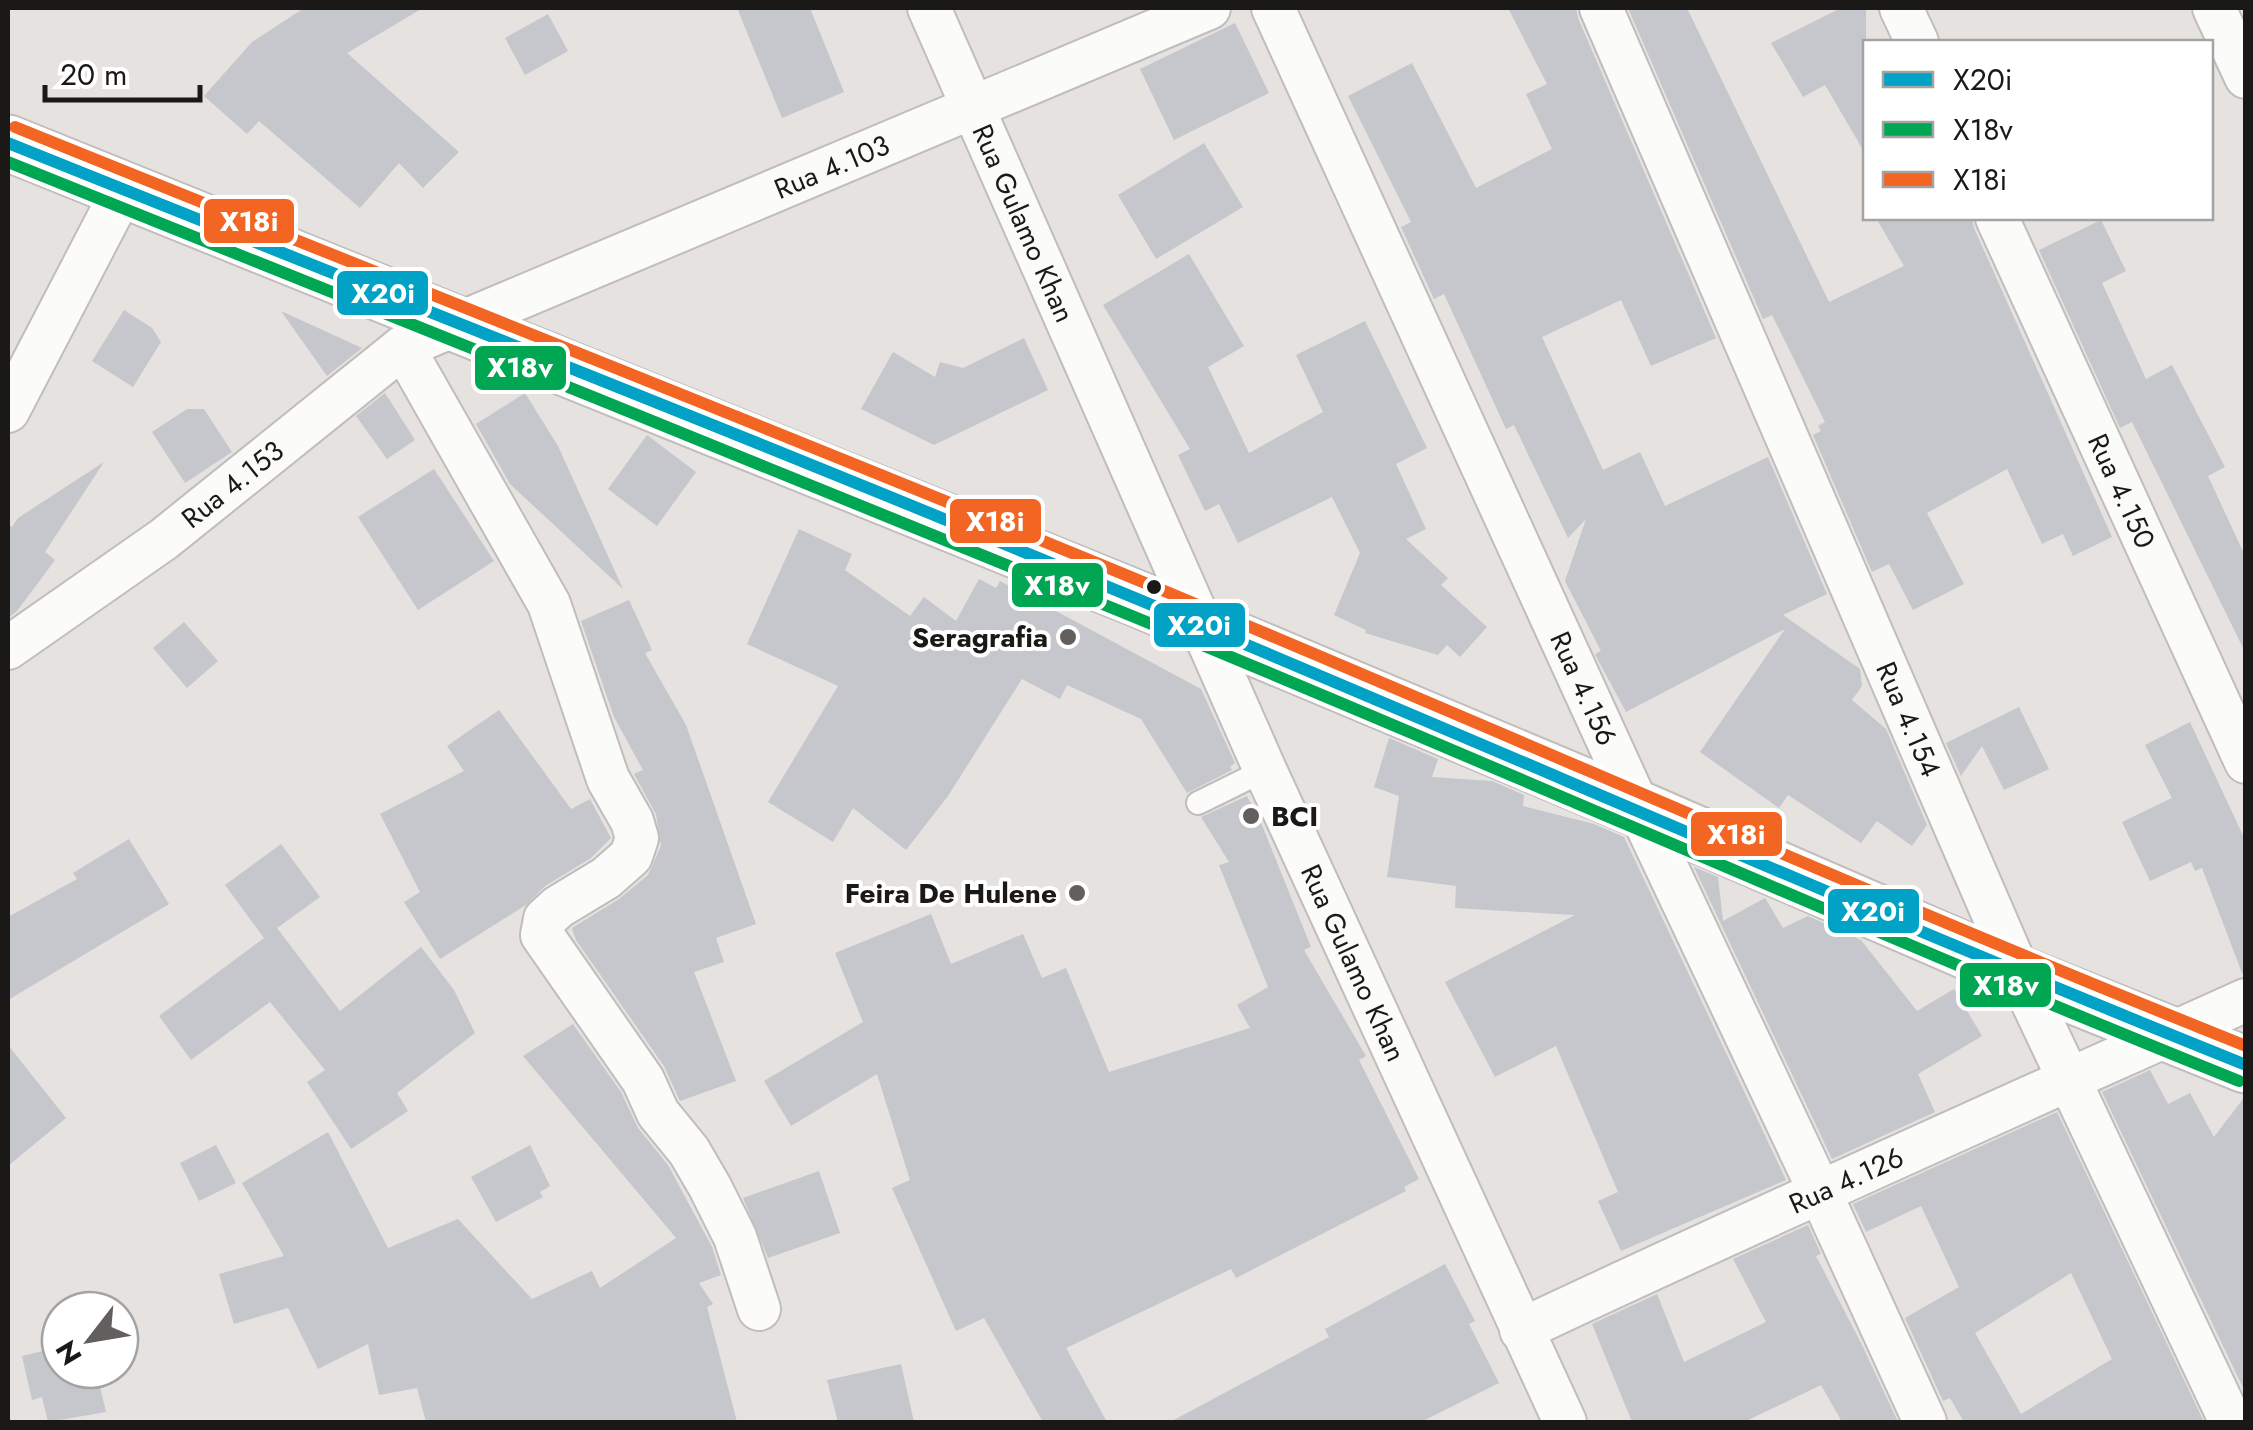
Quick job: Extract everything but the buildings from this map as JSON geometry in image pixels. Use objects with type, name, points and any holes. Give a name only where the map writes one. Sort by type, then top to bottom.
[{"type":"main road","points":[[8,143],[1201,626],[1639,809],[2019,974],[2246,1065]]},
{"type":"street","name":"Rua Gulamo Khan","points":[[929,8],[1265,770],[1565,1422]]},
{"type":"street","name":"Rua 4.103","points":[[457,326],[1209,8]]},
{"type":"street","name":"Rua 4.156","points":[[1273,8],[1924,1422]]},
{"type":"street","name":"Rua 4.154","points":[[1601,8],[2019,974],[2230,1422]]},
{"type":"street","points":[[1901,8],[1916,40]]},
{"type":"street","points":[[2214,8],[2246,77]]},
{"type":"street","points":[[8,411],[123,190]]},
{"type":"street","name":"Rua 4.150","points":[[1998,220],[2246,762]]},
{"type":"street","name":"Rua 4.153","points":[[8,648],[164,538],[403,347],[457,326]]},
{"type":"street","points":[[403,347],[549,604],[608,779],[632,821],[637,838],[632,856],[545,919],[542,935],[643,1080],[658,1113],[710,1186],[735,1237],[760,1309]]},
{"type":"street","name":"Rua 4.126","points":[[1521,1330],[1819,1190],[2072,1081],[2246,1000]]},
{"type":"lane","points":[[1198,803],[1265,770]]},
{"type":"transit line","name":"X18i","points":[[15,127],[1150,585],[2246,1046]]},
{"type":"transit line","name":"X20i","points":[[8,143],[1005,544],[2246,1065]]},
{"type":"transit line","name":"X18v","points":[[8,162],[1132,616],[2239,1081]]},
{"type":"place","name":"Seragrafia","points":[[1068,637]]},
{"type":"place","name":"BCI","points":[[1251,816]]},
{"type":"place","name":"Feira De Hulene","points":[[1077,893]]}]
